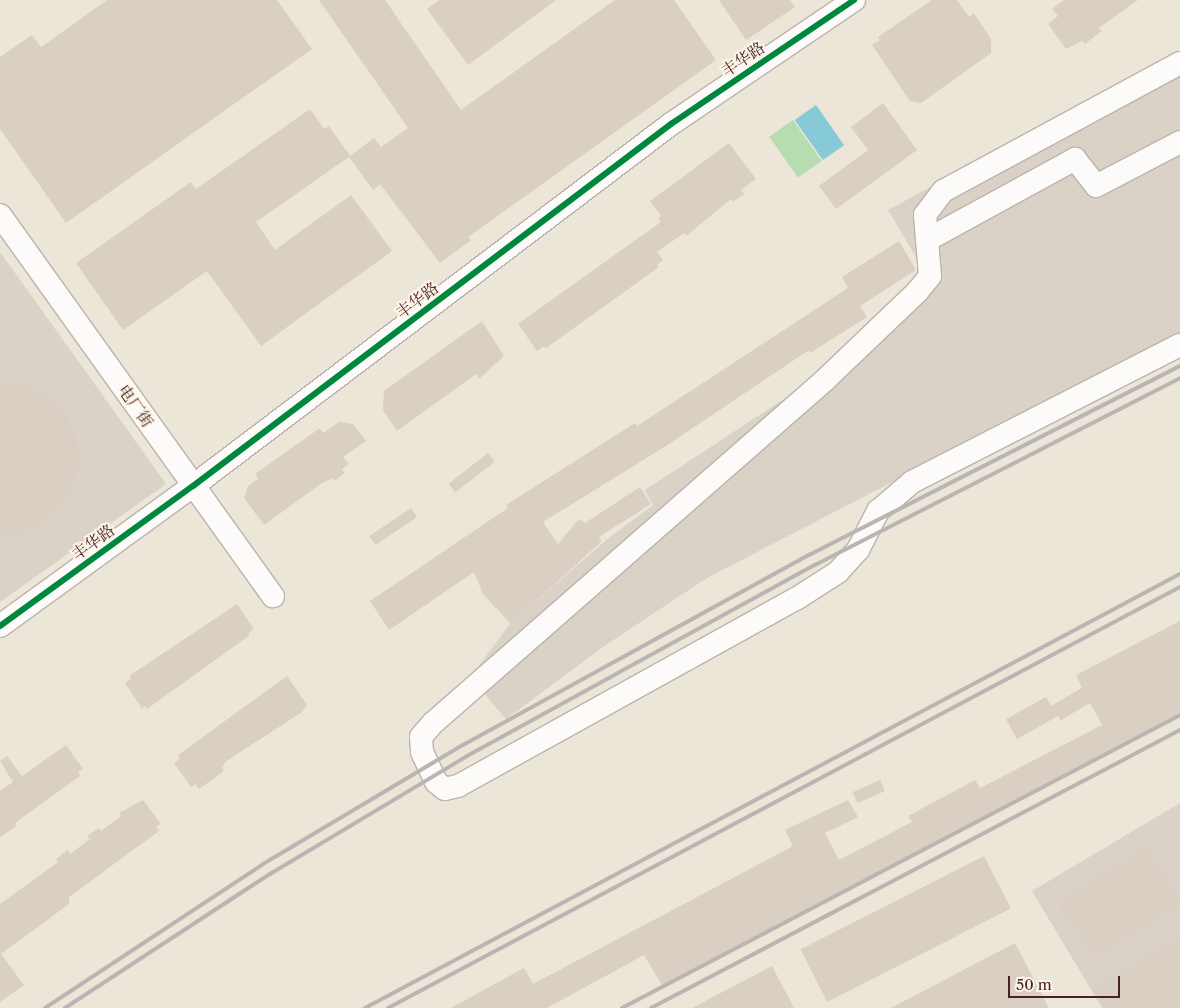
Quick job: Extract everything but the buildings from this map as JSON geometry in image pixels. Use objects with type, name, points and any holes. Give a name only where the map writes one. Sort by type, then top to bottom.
[{"type":"street","name":"丰华路","points":[[0,626],[193,486],[671,124],[854,0]]},
{"type":"street","points":[[1180,63],[943,191],[925,215],[930,276],[918,290],[825,380],[433,723],[421,737],[422,752],[436,782],[445,789],[458,786],[796,599],[838,572],[858,550],[878,510],[912,482],[1180,345]]},
{"type":"street","points":[[927,240],[1075,159],[1096,186],[1180,142]]},
{"type":"street","name":"电厂街","points":[[0,215],[273,596]]},
{"type":"shaded area","points":[[1180,52],[1180,333],[707,578],[603,647],[506,719],[503,716],[471,677],[508,626],[606,540],[653,505],[645,490],[793,393],[922,277],[921,265],[888,210]]},
{"type":"shaded area","points":[[0,252],[166,484],[0,602]]},
{"type":"shaded area","points":[[1180,803],[1180,1008],[1102,1008],[1032,891]]},
{"type":"green space","points":[[793,120],[822,161],[798,178],[769,137]]},
{"type":"water","points":[[816,105],[844,145],[823,160],[795,120]]},
{"type":"railway","points":[[45,1008],[263,864],[463,745],[809,555],[1180,366]]},
{"type":"railway","points":[[65,1008],[270,874],[467,756],[815,565],[1180,378]]},
{"type":"railway","points":[[365,1008],[1180,574]]},
{"type":"railway","points":[[388,1008],[1180,587]]},
{"type":"railway","points":[[622,1008],[1180,715]]},
{"type":"railway","points":[[651,1008],[1180,730]]},
{"type":"cycle path","points":[[0,626],[193,486],[671,124],[854,0]]}]
